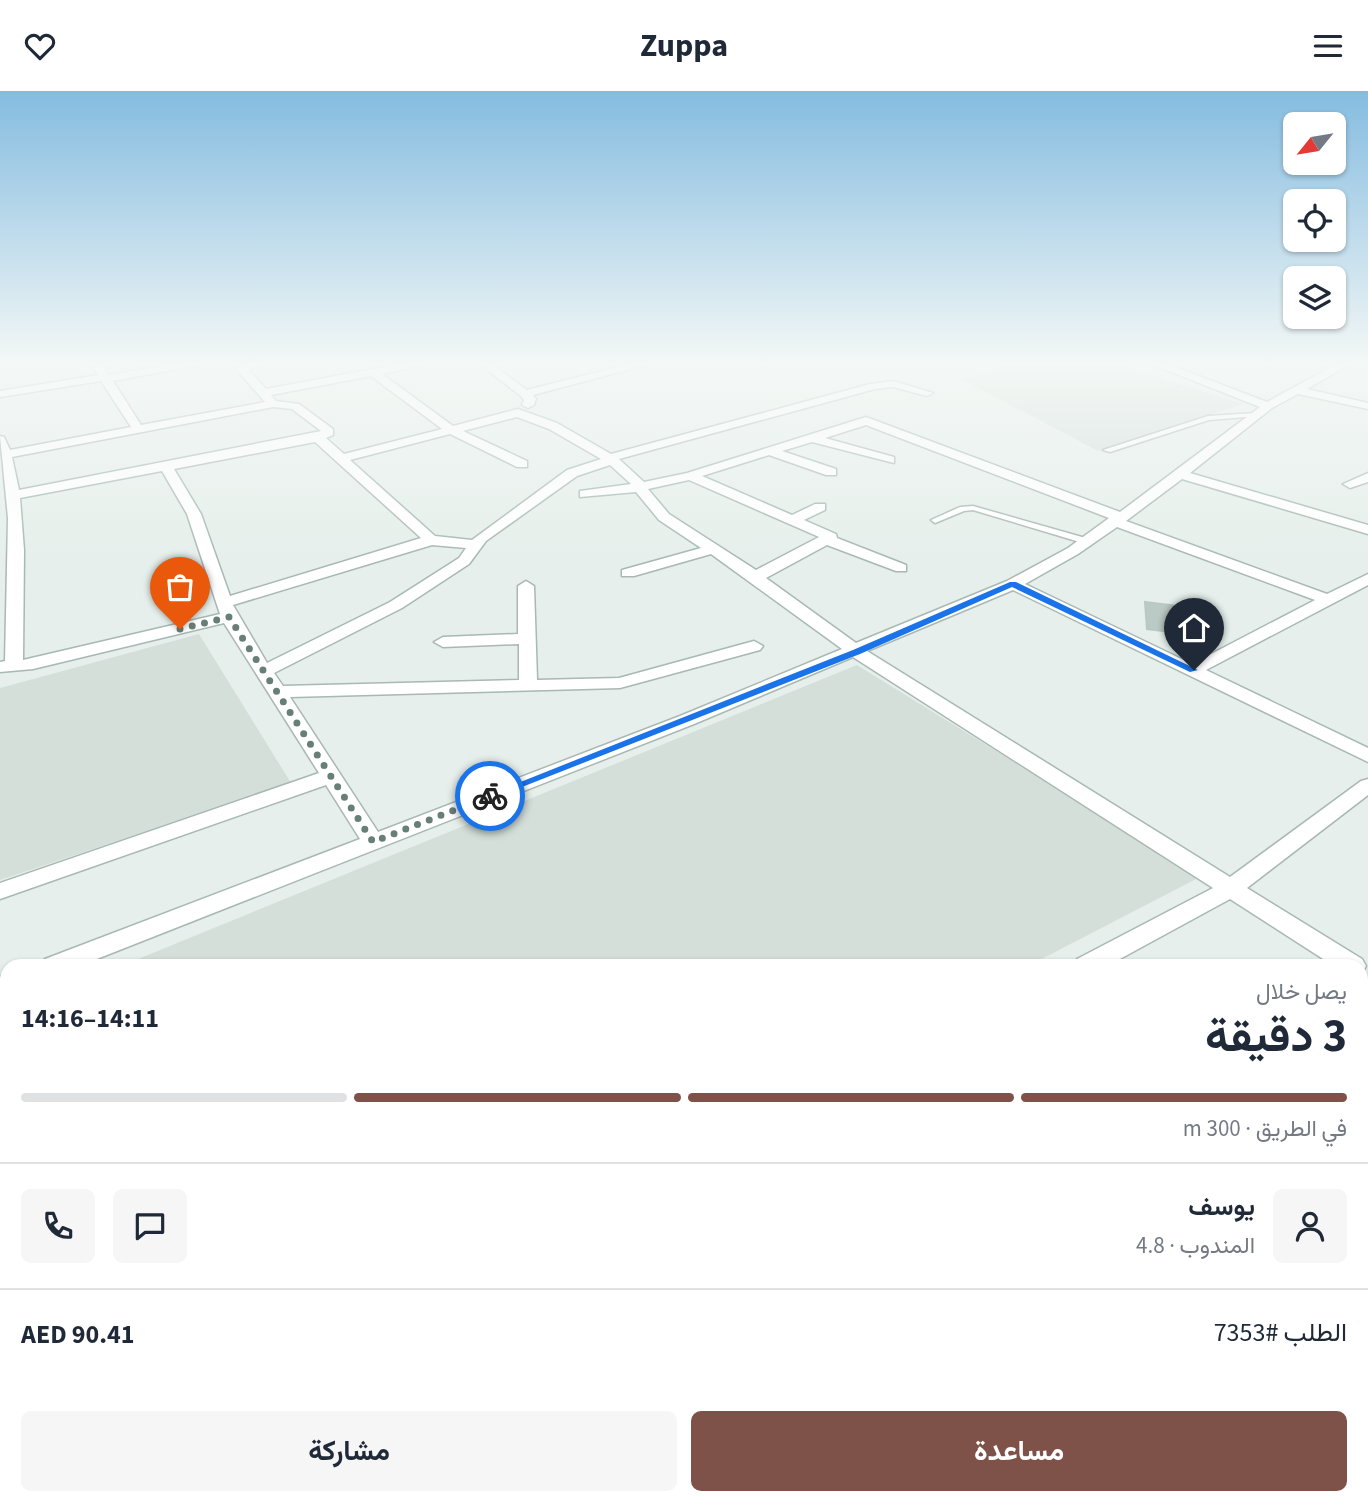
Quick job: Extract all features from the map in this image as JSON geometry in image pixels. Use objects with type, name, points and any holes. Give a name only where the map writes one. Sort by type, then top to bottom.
[{"type":"street","points":[[143,428],[3,448],[13,495],[7,666],[227,610],[431,540],[474,545]]},
{"type":"street","points":[[13,495],[318,438],[329,432],[324,428]]},
{"type":"street","points":[[448,428],[522,464]]},
{"type":"street","points":[[341,459],[459,428]]},
{"type":"street","points":[[556,428],[611,459],[641,487],[664,517],[755,577],[857,652],[1342,959]]},
{"type":"street","points":[[264,671],[396,605],[464,561],[474,545],[572,473],[611,459],[723,428]]},
{"type":"street","points":[[584,494],[641,487],[690,476],[839,428]]},
{"type":"street","points":[[890,428],[1329,600]]},
{"type":"street","points":[[72,959],[857,652],[1013,584],[1086,541],[1181,475],[1240,428]]},
{"type":"street","points":[[318,438],[431,540]]},
{"type":"street","points":[[812,438],[889,460]]},
{"type":"street","points":[[769,451],[831,472]]},
{"type":"street","points":[[166,467],[194,514],[227,610],[373,842]]},
{"type":"street","points":[[1181,475],[1368,530]]},
{"type":"street","points":[[690,476],[831,537],[755,577]]},
{"type":"street","points":[[1350,484],[1368,477]]},
{"type":"street","points":[[793,520],[820,507]]},
{"type":"street","points":[[828,540],[901,569]]},
{"type":"street","points":[[628,573],[713,549]]},
{"type":"street","points":[[1194,670],[1368,579]]},
{"type":"street","points":[[1013,584],[1368,757]]},
{"type":"street","points":[[526,586],[528,685]]},
{"type":"street","points":[[443,642],[527,639]]},
{"type":"street","points":[[277,692],[620,683],[754,646]]},
{"type":"street","points":[[0,891],[331,776]]},
{"type":"street","points":[[1099,959],[1232,888],[1368,785]]},
{"type":"lane","points":[[1107,450],[1176,428]]},
{"type":"lane","points":[[935,520],[973,508],[1086,541]]},
{"type":"shaded area","points":[[1054,428],[1169,428],[1098,451]]},
{"type":"shaded area","points":[[199,634],[291,783],[0,880],[0,688]]},
{"type":"shaded area","points":[[857,665],[1200,877],[1042,959],[138,959]]},
{"type":"building","points":[[1145,602],[1194,608],[1198,635],[1147,629]]},
{"type":"way so far","points":[[180,629],[229,617],[373,842],[490,796]]},
{"type":"route","points":[[490,796],[857,652],[1013,584],[1194,670]]}]
